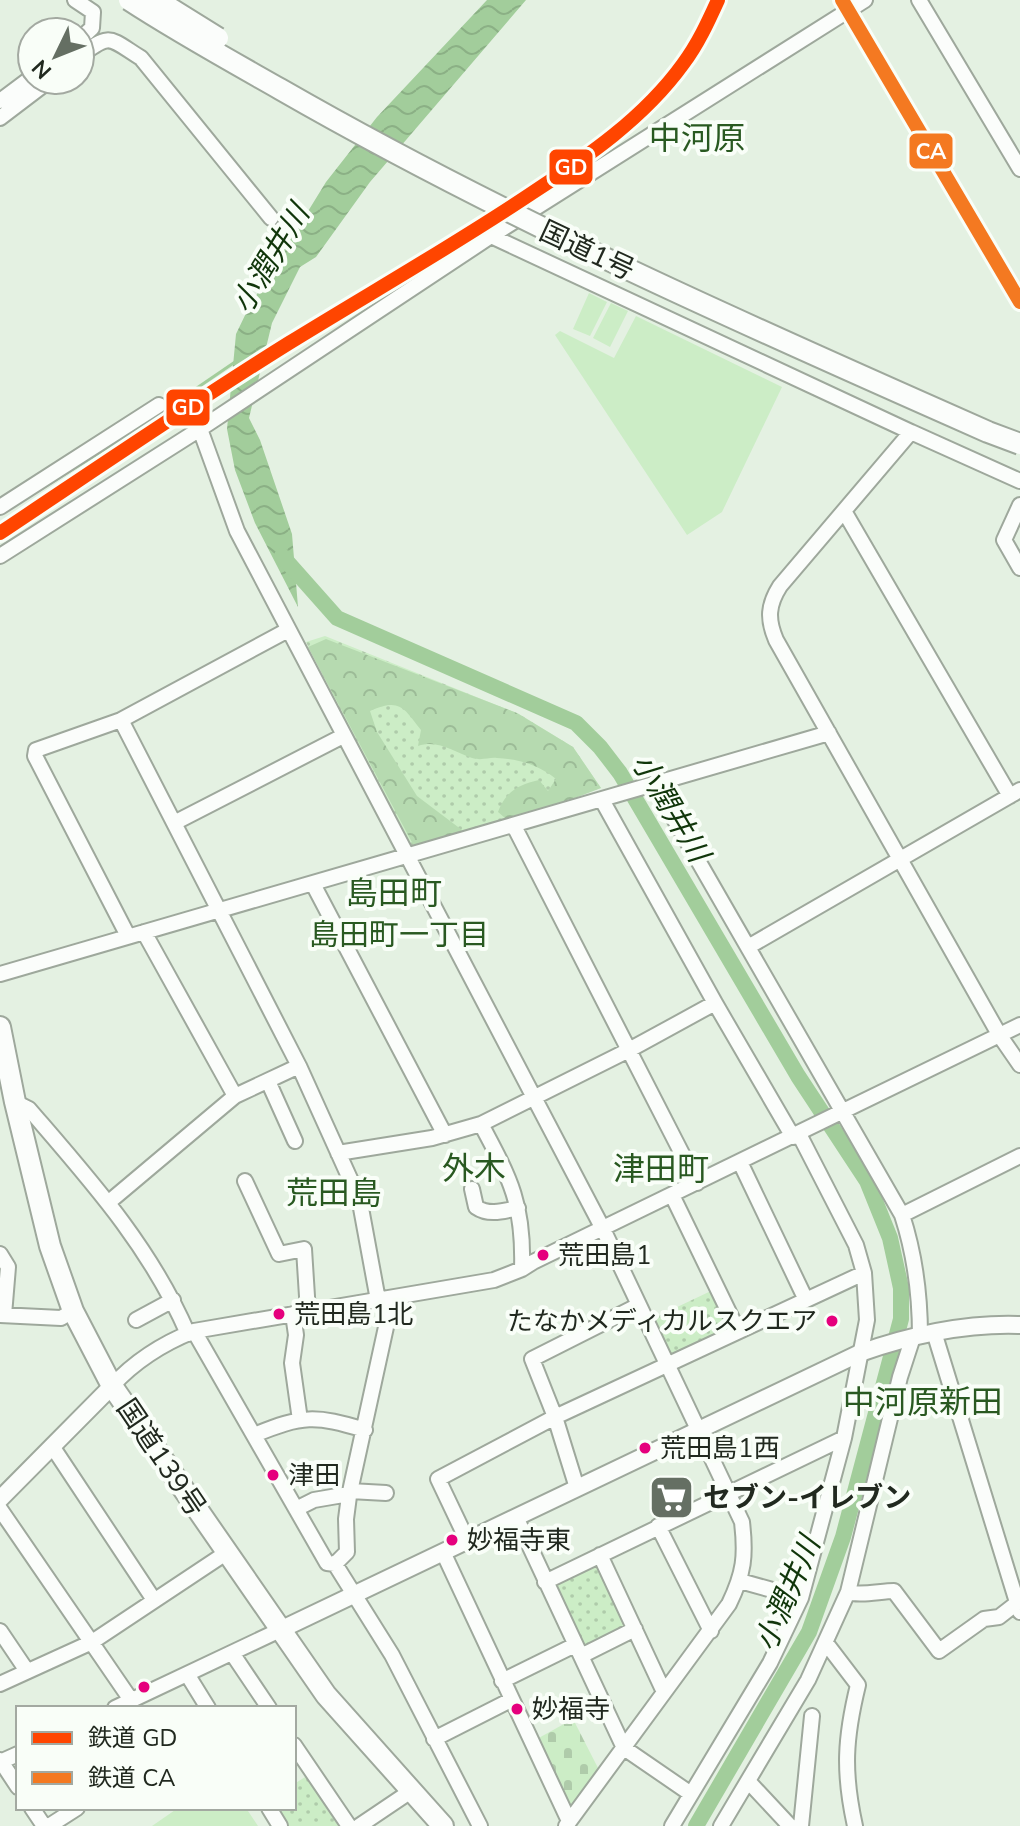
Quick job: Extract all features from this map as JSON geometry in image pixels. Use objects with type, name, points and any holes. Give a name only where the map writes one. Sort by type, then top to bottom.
[{"type":"highway","name":"国道1号","points":[[129,0],[321,113],[518,218],[752,328],[1020,444]]},
{"type":"highway","name":"国道1号","points":[[157,0],[334,105],[548,219],[920,388],[1020,430]]},
{"type":"highway","name":"国道139号","points":[[0,1027],[50,1246],[73,1311],[112,1386],[326,1695],[443,1826]]},
{"type":"main road","points":[[280,1630],[863,1352],[919,1336],[980,1325],[1020,1325]]},
{"type":"main road","points":[[0,1499],[112,1386]]},
{"type":"street","points":[[75,0],[93,12],[93,16]]},
{"type":"street","points":[[0,556],[200,429],[491,236],[865,0]]},
{"type":"street","points":[[919,0],[1020,169]]},
{"type":"street","points":[[96,44],[103,39],[112,40],[141,58],[271,218]]},
{"type":"street","points":[[0,118],[29,96]]},
{"type":"street","points":[[491,236],[1020,481]]},
{"type":"street","points":[[0,507],[159,405]]},
{"type":"street","points":[[200,429],[237,531],[534,1096],[669,1363],[742,1522],[746,1552],[740,1581],[711,1631],[568,1824],[443,1552]]},
{"type":"street","points":[[911,432],[780,586],[769,610],[769,623],[1000,1036],[1020,1065]]},
{"type":"street","points":[[1020,505],[1004,540],[1020,568]]},
{"type":"street","points":[[748,947],[1015,793],[844,511]]},
{"type":"street","points":[[128,936],[35,756],[36,750],[121,720],[288,630]]},
{"type":"street","points":[[121,720],[299,1066],[361,1208],[386,1327],[350,1492],[346,1519],[347,1552],[335,1564]]},
{"type":"street","points":[[0,974],[829,733]]},
{"type":"street","points":[[174,823],[343,736]]},
{"type":"street","points":[[650,785],[748,947],[902,1215],[912,1248],[920,1295],[919,1336],[1018,1608],[999,1617],[984,1619],[939,1651],[894,1591],[848,1592]]},
{"type":"street","points":[[605,799],[715,1003],[842,1214],[864,1273],[867,1320],[863,1352],[844,1438],[801,1598],[770,1663],[672,1826]]},
{"type":"street","points":[[514,826],[697,1183]]},
{"type":"street","points":[[313,884],[445,1135]]},
{"type":"street","points":[[144,932],[235,1096]]},
{"type":"street","points":[[338,1153],[445,1135],[481,1124],[715,1003]]},
{"type":"street","points":[[112,1386],[123,1373],[191,1332],[494,1280],[522,1269],[1020,1025]]},
{"type":"street","points":[[109,1202],[235,1096],[299,1066]]},
{"type":"street","points":[[268,1081],[295,1141]]},
{"type":"street","points":[[15,1102],[29,1109],[109,1202],[162,1279],[327,1563],[335,1564]]},
{"type":"street","points":[[481,1124],[510,1178],[523,1232],[522,1269]]},
{"type":"street","points":[[902,1215],[1020,1156]]},
{"type":"street","points":[[740,1162],[806,1300]]},
{"type":"street","points":[[245,1181],[279,1254],[304,1249],[300,1313],[292,1363],[300,1420]]},
{"type":"street","points":[[472,1189],[476,1207],[481,1211],[490,1213],[518,1208]]},
{"type":"street","points":[[672,1195],[738,1331]]},
{"type":"street","points":[[0,1254],[8,1267],[2,1315],[61,1318],[73,1311]]},
{"type":"street","points":[[467,1540],[438,1479],[555,1417],[864,1273]]},
{"type":"street","points":[[136,1320],[173,1300]]},
{"type":"street","points":[[577,1488],[555,1417],[532,1359],[639,1305]]},
{"type":"street","points":[[721,1826],[796,1702],[848,1592],[900,1377],[919,1336]]},
{"type":"street","points":[[254,1435],[300,1420],[325,1418],[365,1430]]},
{"type":"street","points":[[545,1582],[844,1438]]},
{"type":"street","points":[[52,1446],[154,1600]]},
{"type":"street","points":[[296,1509],[314,1500],[350,1492],[386,1493]]},
{"type":"street","points":[[0,1509],[131,1700]]},
{"type":"street","points":[[516,1517],[624,1748],[691,1794]]},
{"type":"street","points":[[658,1526],[711,1631]]},
{"type":"street","points":[[0,1684],[92,1642],[226,1553]]},
{"type":"street","points":[[600,1555],[664,1692]]},
{"type":"street","points":[[335,1564],[392,1655],[480,1826]]},
{"type":"street","points":[[740,1581],[801,1598]]},
{"type":"street","points":[[502,1681],[635,1629]]},
{"type":"street","points":[[119,1706],[280,1630]]},
{"type":"street","points":[[0,1631],[27,1671]]},
{"type":"street","points":[[826,1643],[858,1685],[846,1741],[850,1802],[855,1826]]},
{"type":"street","points":[[232,1653],[268,1706]]},
{"type":"street","points":[[187,1674],[207,1706]]},
{"type":"street","points":[[434,1739],[511,1700]]},
{"type":"street","points":[[801,1826],[812,1716]]},
{"type":"street","points":[[296,1748],[349,1826]]},
{"type":"street","points":[[0,1762],[16,1784]]},
{"type":"street","points":[[748,1781],[790,1826]]},
{"type":"street","points":[[359,1826],[411,1791]]},
{"type":"street","points":[[34,1810],[46,1826],[74,1810]]},
{"type":"green space","points":[[589,293],[607,302],[590,336],[573,329]]},
{"type":"green space","points":[[611,303],[628,311],[610,347],[593,338]]},
{"type":"green space","points":[[636,316],[782,387],[722,512],[687,535],[555,335],[560,331],[614,358]]},
{"type":"green space","points":[[325,636],[519,714],[573,747],[601,788],[410,849],[306,642]]},
{"type":"green space","points":[[326,639],[517,713],[573,747],[601,788],[511,823],[498,812],[509,794],[539,780],[548,791],[556,779],[536,766],[521,761],[476,759],[439,745],[418,746],[421,730],[405,710],[395,705],[380,707],[370,711],[377,732],[417,796],[462,830],[454,838],[415,848],[308,647]]},
{"type":"green space","points":[[713,1290],[733,1331],[674,1359],[654,1318]]},
{"type":"green space","points":[[596,1562],[628,1628],[583,1650],[551,1584]]},
{"type":"green space","points":[[573,1719],[598,1768],[571,1806],[565,1805],[535,1740]]},
{"type":"green space","points":[[310,1774],[347,1826],[281,1826],[270,1810],[296,1810],[296,1783]]},
{"type":"green space","points":[[175,1810],[247,1810],[258,1826],[152,1826]]},
{"type":"water","points":[[487,0],[526,0],[370,182],[316,257],[300,267],[272,323],[249,418],[260,440],[292,534],[298,607],[255,523],[235,470],[227,429],[236,334],[249,307],[326,182],[377,117]]},
{"type":"waterway","points":[[20,502],[128,435],[235,362]]},
{"type":"waterway","name":"小潤井川","points":[[282,556],[337,618],[576,723],[600,747],[620,773],[798,1076],[867,1181],[890,1238],[901,1288],[901,1319],[843,1537],[809,1632],[696,1826]]},
{"type":"rail line","name":"GD","points":[[0,533],[216,389],[472,232],[594,151],[633,119],[668,84],[693,49],[718,0]]},
{"type":"rail line","name":"CA","points":[[842,0],[1020,302]]},
{"type":"place","name":"荒田島1","points":[[543,1255]]},
{"type":"place","name":"荒田島1北","points":[[279,1314]]},
{"type":"place","name":"たなかメディカルスクエア","points":[[832,1321]]},
{"type":"place","name":"荒田島1西","points":[[645,1448]]},
{"type":"place","name":"津田","points":[[273,1475]]},
{"type":"place","name":"セブン-イレブン","points":[[672,1498]]},
{"type":"place","name":"妙福寺東","points":[[452,1540]]},
{"type":"place","name":"妙福寺","points":[[517,1709]]},
{"type":"district","name":"中河原","points":[[697,138]]},
{"type":"district","name":"島田町","points":[[394,893]]},
{"type":"district","name":"島田町一丁目","points":[[399,935]]},
{"type":"district","name":"外木","points":[[474,1168]]},
{"type":"district","name":"津田町","points":[[661,1169]]},
{"type":"district","name":"荒田島","points":[[334,1193]]},
{"type":"district","name":"中河原新田","points":[[923,1402]]}]
